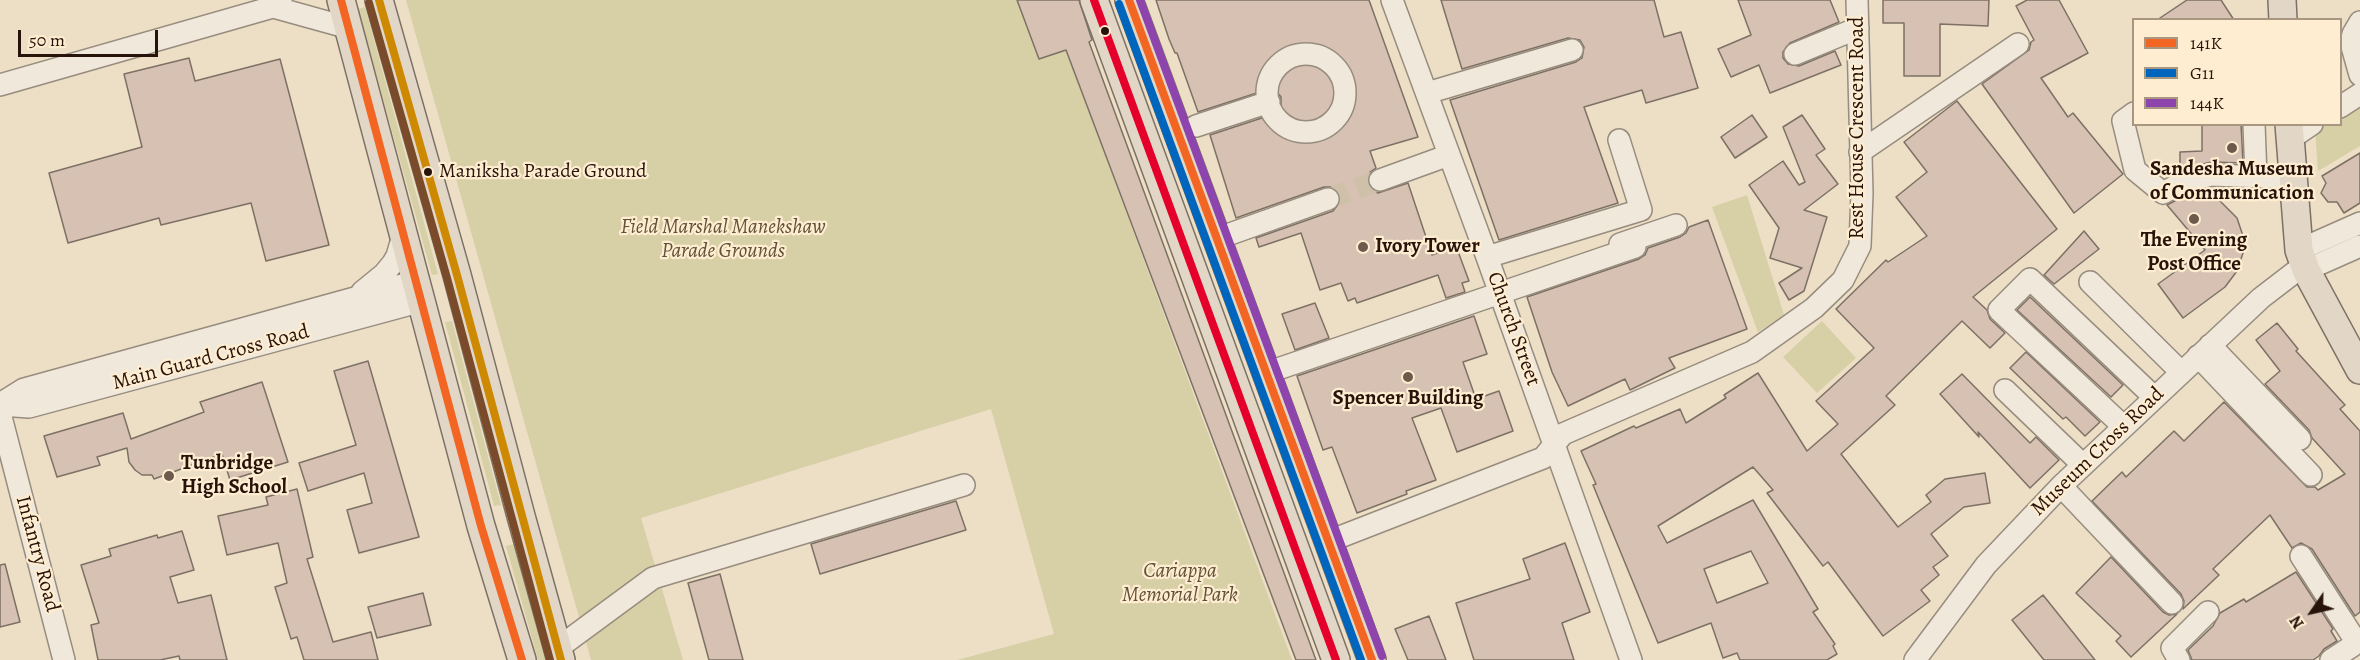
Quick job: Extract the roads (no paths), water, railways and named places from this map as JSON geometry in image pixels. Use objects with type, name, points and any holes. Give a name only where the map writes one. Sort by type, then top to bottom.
[{"type":"main road","points":[[341,0],[481,526],[522,660]]},
{"type":"main road","points":[[380,0],[560,654]]},
{"type":"main road","points":[[1094,0],[1336,660]]},
{"type":"main road","points":[[1129,0],[1372,660]]},
{"type":"main road","points":[[2282,0],[2283,18]]},
{"type":"main road","points":[[2297,129],[2293,178],[2303,262],[2360,370]]},
{"type":"main road","points":[[481,526],[521,516]]},
{"type":"street","name":"Church Street","points":[[1392,0],[1487,257],[1631,660]]},
{"type":"street","name":"Rest House Crescent Road","points":[[1327,542],[1543,458],[1563,434],[1752,352],[1814,308],[1843,280],[1860,246],[1862,193],[1857,0]]},
{"type":"street","points":[[0,85],[277,4],[349,28]]},
{"type":"street","points":[[2352,73],[2351,43],[2360,22]]},
{"type":"street","points":[[1795,54],[1858,28]]},
{"type":"street","points":[[1860,152],[2018,44]]},
{"type":"street","points":[[1427,93],[1572,50]]},
{"type":"street","points":[[2342,105],[2360,94]]},
{"type":"street","points":[[1196,126],[1269,102]]},
{"type":"street","points":[[2132,114],[2123,121],[2135,170],[2163,193],[2183,182],[2211,175],[2293,178]]},
{"type":"street","points":[[2254,126],[2256,177]]},
{"type":"street","points":[[1487,257],[1641,210],[1619,140]]},
{"type":"street","points":[[1380,180],[1449,155]]},
{"type":"street","points":[[1216,239],[1328,199]]},
{"type":"street","points":[[2303,262],[2360,223]]},
{"type":"street","points":[[1266,373],[1676,225]]},
{"type":"street","points":[[357,296],[384,274],[393,263],[398,256],[404,232]]},
{"type":"street","points":[[2303,262],[2360,246]]},
{"type":"street","points":[[1498,288],[1635,247]]},
{"type":"street","name":"Museum Cross Road","points":[[1915,660],[1986,565],[2061,486],[2181,372],[2303,262]]},
{"type":"street","points":[[2123,426],[1999,310],[2030,279],[2154,397]]},
{"type":"street","points":[[2090,282],[2181,372]]},
{"type":"street","name":"Main Guard Cross Road","points":[[0,405],[24,389],[357,296],[419,291]]},
{"type":"street","name":"Main Guard Cross Road","points":[[0,405],[29,407],[419,291]]},
{"type":"street","points":[[2204,351],[2300,439]]},
{"type":"street","points":[[2204,351],[2311,475]]},
{"type":"street","points":[[2005,390],[2083,465]]},
{"type":"street","name":"Infantry Road","points":[[0,413],[64,660]]},
{"type":"street","points":[[560,654],[653,578],[964,485]]},
{"type":"street","points":[[2061,486],[2172,603]]},
{"type":"street","points":[[2301,556],[2358,642],[2331,660]]},
{"type":"street","points":[[2179,660],[2172,648],[2208,612]]},
{"type":"tunnel","points":[[1328,199],[1380,180]]},
{"type":"place","name":"Sandesha Museum of Communication","points":[[2232,148]]},
{"type":"place","name":"Maniksha Parade Ground","points":[[428,172]]},
{"type":"place","name":"The Evening Post Office","points":[[2194,219]]},
{"type":"place","name":"Ivory Tower","points":[[1363,247]]},
{"type":"place","name":"Spencer Building","points":[[1408,377]]},
{"type":"place","name":"Tunbridge High School","points":[[169,476]]},
{"type":"park label","name":"Field Marshal Manekshaw Parade Grounds","points":[[723,240]]},
{"type":"park label","name":"Cariappa Memorial Park","points":[[1180,584]]}]
